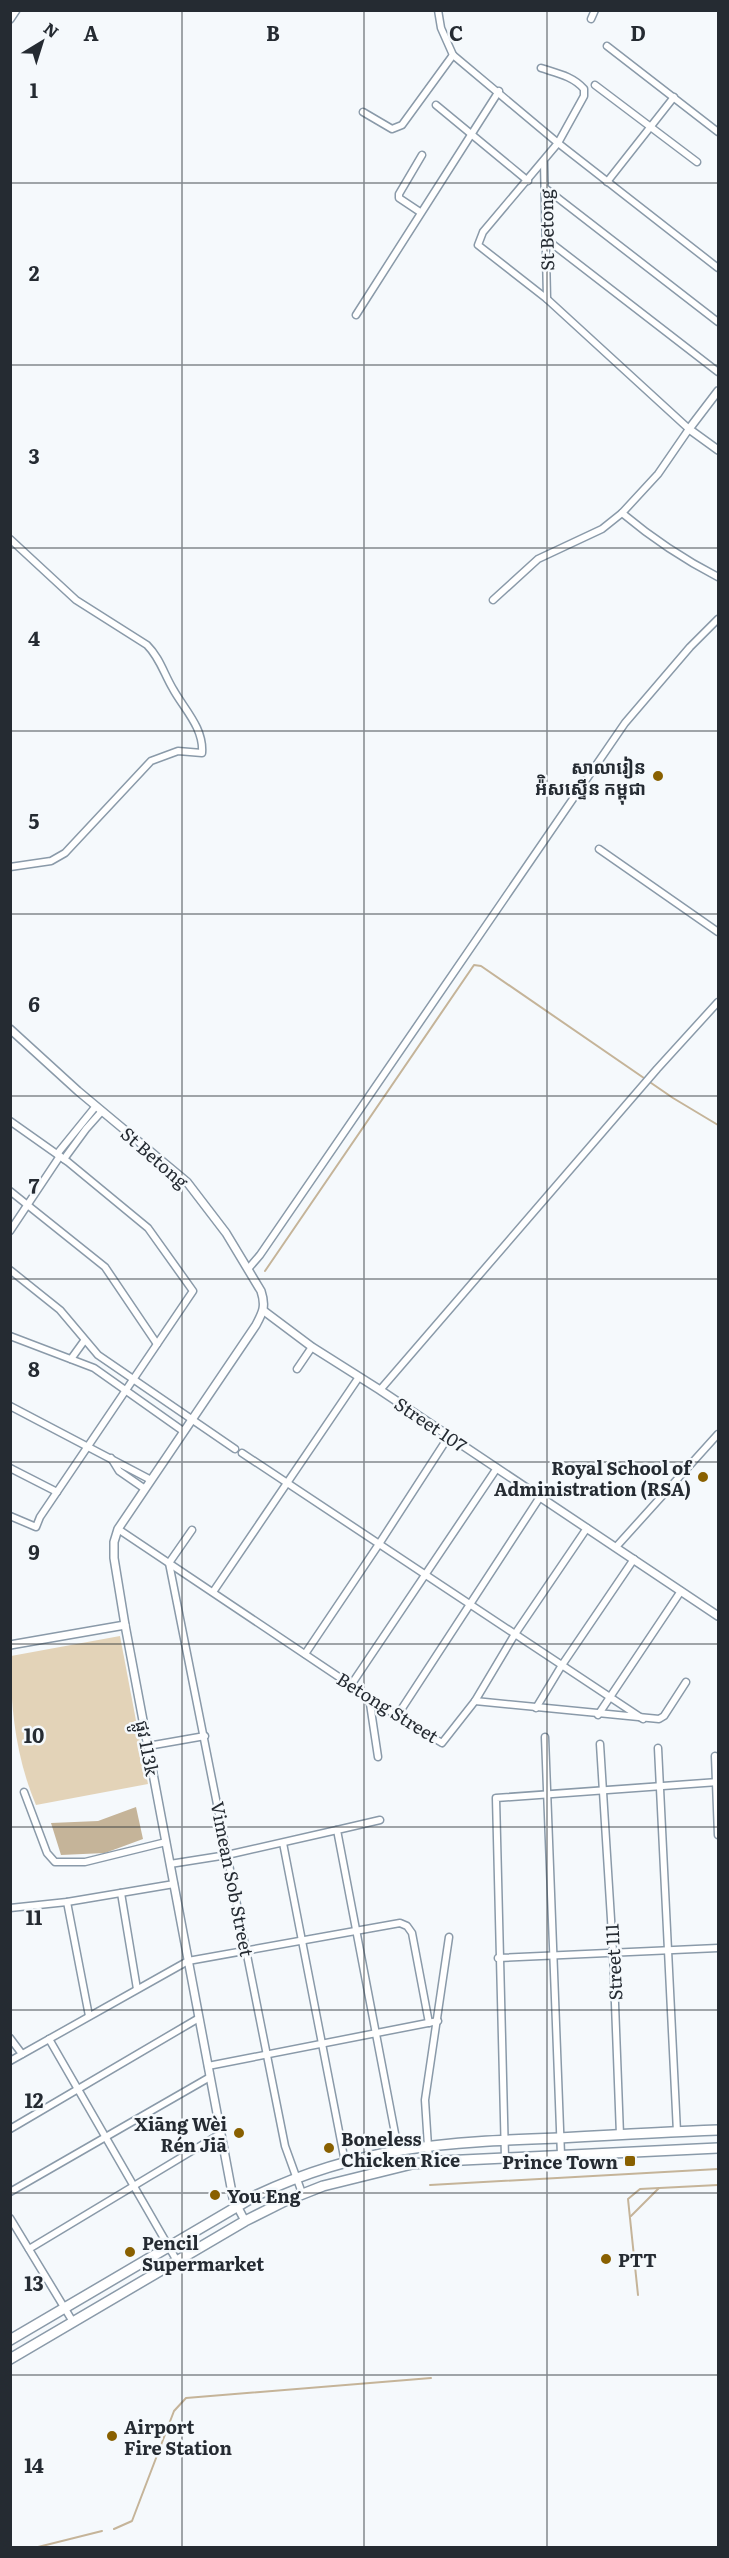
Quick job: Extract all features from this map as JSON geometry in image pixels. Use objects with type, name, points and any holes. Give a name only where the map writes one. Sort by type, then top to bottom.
[{"type":"highway","points":[[12,2337],[237,2206],[295,2178],[345,2162],[398,2149],[427,2145],[718,2130]]},
{"type":"highway","points":[[10,2359],[245,2221],[302,2193],[335,2182],[389,2168],[429,2162],[718,2148]]},
{"type":"street","points":[[10,19],[16,10]]},
{"type":"street","points":[[438,10],[441,28],[453,55],[499,91],[558,143],[718,268]]},
{"type":"street","points":[[591,19],[595,10]]},
{"type":"street","points":[[608,46],[718,132]]},
{"type":"street","points":[[363,112],[392,129],[402,125],[453,55]]},
{"type":"street","points":[[541,68],[559,73],[584,89],[584,96],[571,124],[558,143],[483,232],[478,245],[547,299],[689,429],[718,450]]},
{"type":"street","points":[[595,85],[697,162]]},
{"type":"street","points":[[356,315],[499,91]]},
{"type":"street","points":[[607,182],[674,97]]},
{"type":"street","points":[[435,105],[528,181]]},
{"type":"street","points":[[420,212],[399,198],[399,194],[422,155]]},
{"type":"street","name":"St Betong","points":[[544,161],[547,299]]},
{"type":"street","points":[[545,188],[718,322]]},
{"type":"street","points":[[546,239],[718,372]]},
{"type":"street","points":[[493,600],[538,559],[602,529],[622,513],[658,474],[718,392]]},
{"type":"street","points":[[711,401],[718,405]]},
{"type":"street","points":[[622,513],[655,541],[682,559],[718,577]]},
{"type":"street","points":[[10,539],[76,600],[155,652],[172,688],[195,723],[203,744],[202,753],[178,751],[151,761],[65,853],[51,861],[10,867]]},
{"type":"street","points":[[248,1269],[260,1255],[625,723],[690,647],[718,619]]},
{"type":"street","points":[[599,849],[718,932]]},
{"type":"street","points":[[380,1390],[718,1002]]},
{"type":"street","name":"St Betong","points":[[10,1029],[193,1188],[226,1233],[261,1291],[264,1311]]},
{"type":"street","points":[[10,1230],[96,1106]]},
{"type":"street","points":[[61,1156],[102,1111]]},
{"type":"street","points":[[10,1121],[61,1156],[148,1228],[192,1288],[191,1295],[125,1390],[36,1527],[10,1516]]},
{"type":"street","points":[[10,1191],[29,1204],[105,1268],[158,1344]]},
{"type":"street","points":[[10,1270],[57,1307],[98,1355],[235,1449]]},
{"type":"street","name":"Street 107","points":[[264,1311],[312,1347],[718,1616]]},
{"type":"street","name":"ផ្លូវ 113k","points":[[245,2221],[232,2198],[125,1625],[114,1558],[114,1542],[118,1529],[264,1311]]},
{"type":"street","points":[[10,1336],[94,1368],[183,1431]]},
{"type":"street","points":[[71,1359],[84,1341]]},
{"type":"street","points":[[297,1369],[312,1347]]},
{"type":"street","points":[[213,1592],[359,1377]]},
{"type":"street","points":[[10,1406],[89,1445],[151,1480]]},
{"type":"street","points":[[616,1548],[718,1434]]},
{"type":"street","points":[[304,1654],[380,1544],[449,1436]]},
{"type":"street","points":[[242,1453],[643,1719]]},
{"type":"street","points":[[110,1458],[119,1471],[145,1489]]},
{"type":"street","points":[[10,1468],[57,1492]]},
{"type":"street","points":[[351,1685],[497,1468]]},
{"type":"street","points":[[397,1716],[540,1497]]},
{"type":"street","name":"Betong Street","points":[[118,1529],[397,1716],[442,1743],[475,1701],[515,1634],[587,1528]]},
{"type":"street","points":[[169,1563],[192,1530]]},
{"type":"street","points":[[536,1708],[562,1665],[634,1559]]},
{"type":"street","name":"Vimean Sob Street","points":[[169,1563],[285,2146],[302,2193]]},
{"type":"street","points":[[598,1715],[681,1590]]},
{"type":"street","points":[[10,1645],[125,1625]]},
{"type":"street","points":[[475,1701],[598,1715],[659,1719],[664,1716],[686,1682]]},
{"type":"street","points":[[369,1697],[378,1757]]},
{"type":"street","points":[[148,1746],[205,1736]]},
{"type":"street","points":[[544,1737],[561,2156]]},
{"type":"street","name":"Street 111","points":[[600,1744],[613,1951],[620,2134]]},
{"type":"street","points":[[658,1748],[677,2132]]},
{"type":"street","points":[[715,1756],[718,1835]]},
{"type":"street","points":[[505,2158],[498,1958],[496,1798],[717,1782]]},
{"type":"street","points":[[24,1792],[47,1853],[55,1862],[85,1862],[166,1842]]},
{"type":"street","points":[[170,1864],[227,1855],[380,1820]]},
{"type":"street","points":[[337,1830],[398,2149]]},
{"type":"street","points":[[283,1843],[345,2162]]},
{"type":"street","points":[[10,1908],[67,1902],[174,1884]]},
{"type":"street","points":[[121,1893],[137,1989]]},
{"type":"street","points":[[67,1902],[89,2016]]},
{"type":"street","points":[[10,2061],[188,1960],[248,1952],[400,1923],[407,1926],[412,1933],[429,2023]]},
{"type":"street","points":[[429,2162],[425,2100],[438,2021],[448,1936]]},
{"type":"street","points":[[498,1958],[718,1948]]},
{"type":"street","points":[[10,2129],[199,2018]]},
{"type":"street","points":[[208,2066],[438,2021]]},
{"type":"street","points":[[10,2038],[22,2054]]},
{"type":"street","points":[[50,2039],[177,2261]]},
{"type":"street","points":[[10,2192],[210,2077]]},
{"type":"street","points":[[29,2249],[220,2134]]},
{"type":"street","points":[[10,2218],[74,2322]]},
{"type":"shaded area","points":[[120,1636],[148,1784],[36,1805],[19,1751],[13,1713],[11,1656]]},
{"type":"shaded area","points":[[136,1807],[143,1839],[105,1853],[61,1855],[51,1823],[98,1821]]},
{"type":"waterway","points":[[265,1271],[474,965],[481,966],[673,1098],[718,1125]]},
{"type":"waterway","points":[[430,2185],[718,2169]]},
{"type":"waterway","points":[[638,2295],[628,2199],[640,2189],[718,2185]]},
{"type":"waterway","points":[[631,2216],[659,2188]]},
{"type":"waterway","points":[[114,2529],[132,2521],[174,2411],[186,2398],[431,2378]]},
{"type":"waterway","points":[[34,2548],[102,2531]]},
{"type":"place","name":"សាលារៀន អ៉ិសស្ទើន កម្ពុជា","points":[[658,776]]},
{"type":"place","name":"Royal School of Administration (RSA)","points":[[703,1477]]},
{"type":"place","name":"Xiāng Wèi Rén Jiā","points":[[239,2133]]},
{"type":"place","name":"Boneless Chicken Rice","points":[[329,2148]]},
{"type":"place","name":"Prince Town","points":[[630,2161]]},
{"type":"place","name":"You Eng","points":[[215,2195]]},
{"type":"place","name":"Pencil Supermarket","points":[[130,2252]]},
{"type":"place","name":"PTT","points":[[606,2259]]},
{"type":"place","name":"Airport Fire Station","points":[[112,2436]]}]
